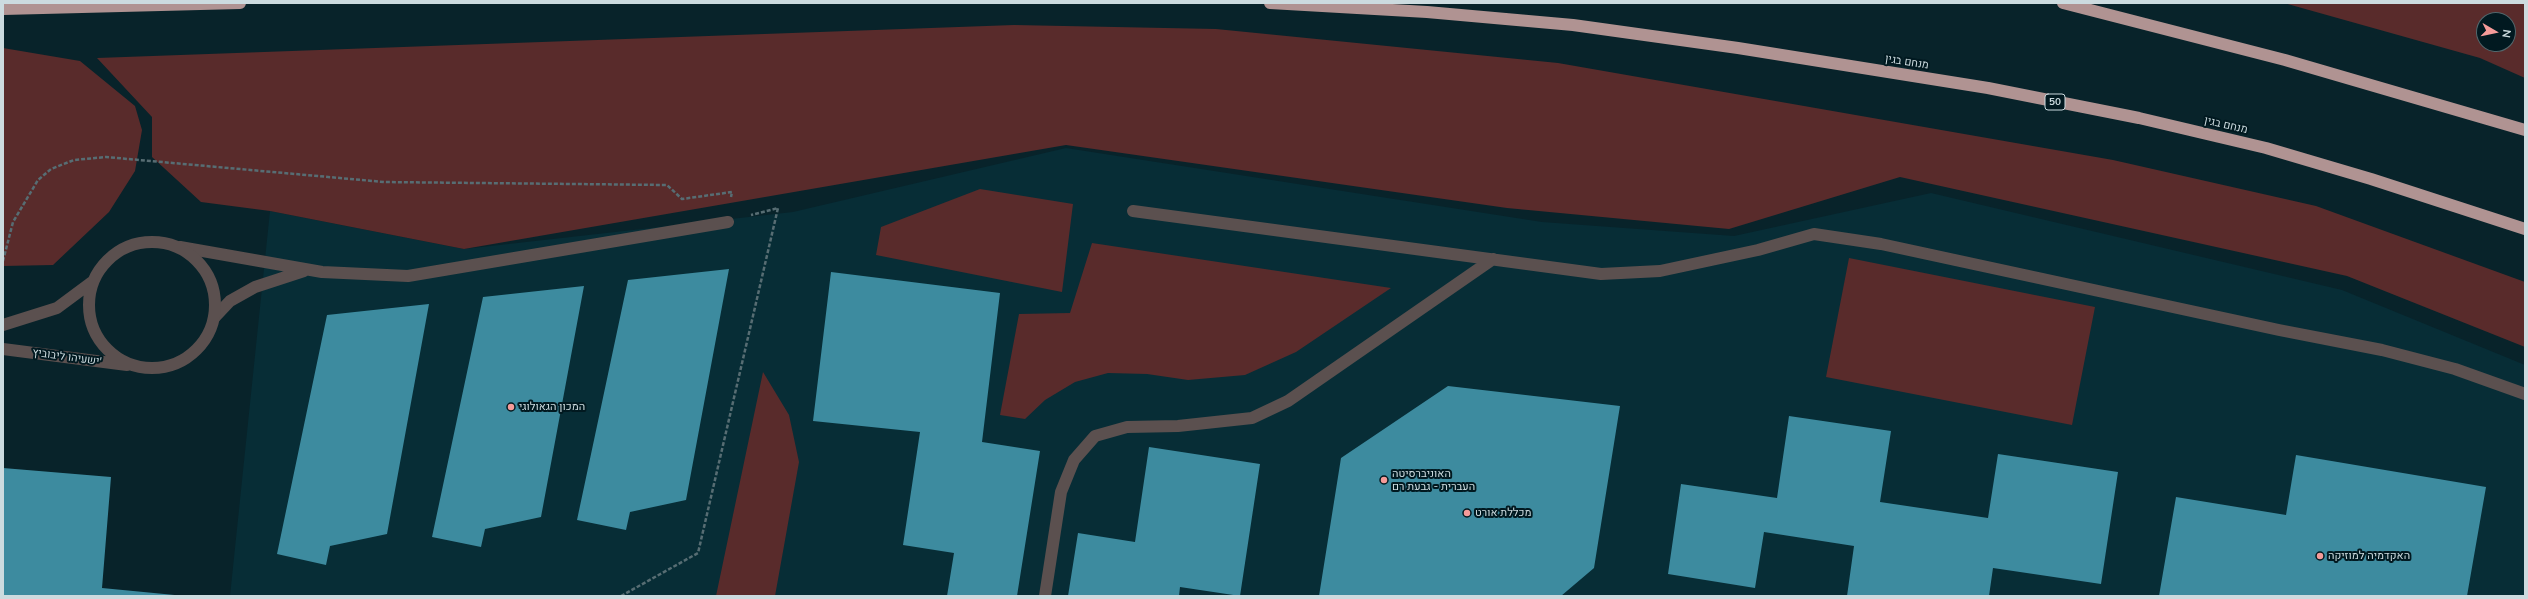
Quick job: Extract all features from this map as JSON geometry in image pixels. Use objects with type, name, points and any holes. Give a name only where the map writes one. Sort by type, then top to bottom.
[{"type":"highway","points":[[3,9],[240,3]]},
{"type":"highway","name":"מנחם בגין","points":[[1270,3],[1427,12],[1572,25],[1738,48],[1988,88],[2139,118],[2266,148],[2371,178],[2525,230]]},
{"type":"highway","points":[[2063,3],[2300,64],[2525,130]]},
{"type":"street","points":[[1133,211],[1601,274],[1660,271],[1758,250],[1814,234],[1880,244],[2279,330],[2382,350],[2455,369],[2525,394]]},
{"type":"street","points":[[309,270],[255,287],[230,301],[214,318],[206,338],[191,354],[173,364],[153,368],[132,365],[113,355],[99,340],[91,322],[88,302],[92,282],[103,264],[125,248],[138,242],[159,241],[180,247],[309,270],[408,276],[728,222]]},
{"type":"street","points":[[180,247],[197,260],[209,277],[214,297],[214,318]]},
{"type":"street","points":[[1045,596],[1061,492],[1074,460],[1095,436],[1127,427],[1185,426],[1252,418],[1288,401],[1493,259]]},
{"type":"street","points":[[3,325],[57,308],[92,282]]},
{"type":"street","name":"ישעיהו ליבוביץ'","points":[[3,349],[132,365]]},
{"type":"path","points":[[3,261],[13,222],[38,180],[51,169],[74,160],[106,157],[384,182],[667,185],[682,199],[732,192],[728,222],[778,208],[698,553],[621,596]]},
{"type":"shaded area","points":[[2284,3],[2525,3],[2525,78],[2480,58]]},
{"type":"shaded area","points":[[1014,25],[1216,29],[1558,63],[2113,160],[2316,206],[2525,282],[2525,347],[2347,276],[1900,177],[1729,229],[1507,208],[1066,145],[464,249],[270,211],[201,202],[152,157],[152,117],[97,58]]},
{"type":"shaded area","points":[[3,48],[80,61],[135,106],[142,130],[135,171],[109,212],[53,265],[3,266]]},
{"type":"shaded area","name":"האוניברסיטה העברית - גבעת רם","points":[[1066,148],[1542,222],[1734,236],[1931,193],[2342,290],[2525,365],[2525,596],[230,596],[270,211],[464,249],[793,212]]},
{"type":"shaded area","points":[[980,189],[1073,204],[1062,292],[876,255],[881,227]]},
{"type":"shaded area","points":[[1092,243],[1391,288],[1296,352],[1245,375],[1188,380],[1147,374],[1108,373],[1075,382],[1045,400],[1025,419],[1000,415],[1019,314],[1070,313]]},
{"type":"shaded area","points":[[1849,258],[2095,307],[2072,425],[1826,377]]},
{"type":"shaded area","points":[[763,372],[789,415],[799,462],[775,596],[716,596]]},
{"type":"building","points":[[729,269],[686,500],[630,512],[626,530],[577,520],[628,280]]},
{"type":"building","points":[[831,272],[1000,293],[982,442],[1040,451],[1017,596],[947,596],[954,553],[903,545],[920,432],[813,421]]},
{"type":"building","name":"המכון הגאולוגי","points":[[584,286],[541,517],[485,529],[481,547],[432,537],[483,297]]},
{"type":"building","points":[[429,304],[387,534],[330,546],[326,565],[277,554],[327,315]]},
{"type":"building","name":"מכללת אורט","points":[[1448,386],[1620,406],[1594,568],[1561,596],[1319,596],[1341,458]]},
{"type":"building","points":[[1789,416],[1891,431],[1880,502],[1988,518],[1998,454],[2118,472],[2101,584],[1993,568],[1989,596],[1847,596],[1854,546],[1764,532],[1755,588],[1668,574],[1681,484],[1777,498]]},
{"type":"building","points":[[1149,447],[1260,464],[1240,596],[1180,587],[1179,596],[1068,596],[1078,533],[1135,542]]},
{"type":"building","name":"האקדמיה למוזיקה","points":[[2296,455],[2486,487],[2467,596],[2159,596],[2176,497],[2286,515]]},
{"type":"building","points":[[3,468],[111,477],[102,588],[185,596],[3,596]]},
{"type":"place","name":"המכון הגאולוגי","points":[[511,407]]},
{"type":"place","name":"האוניברסיטה העברית - גבעת רם","points":[[1384,480]]},
{"type":"place","name":"מכללת אורט","points":[[1467,513]]},
{"type":"place","name":"האקדמיה למוזיקה","points":[[2320,556]]}]
